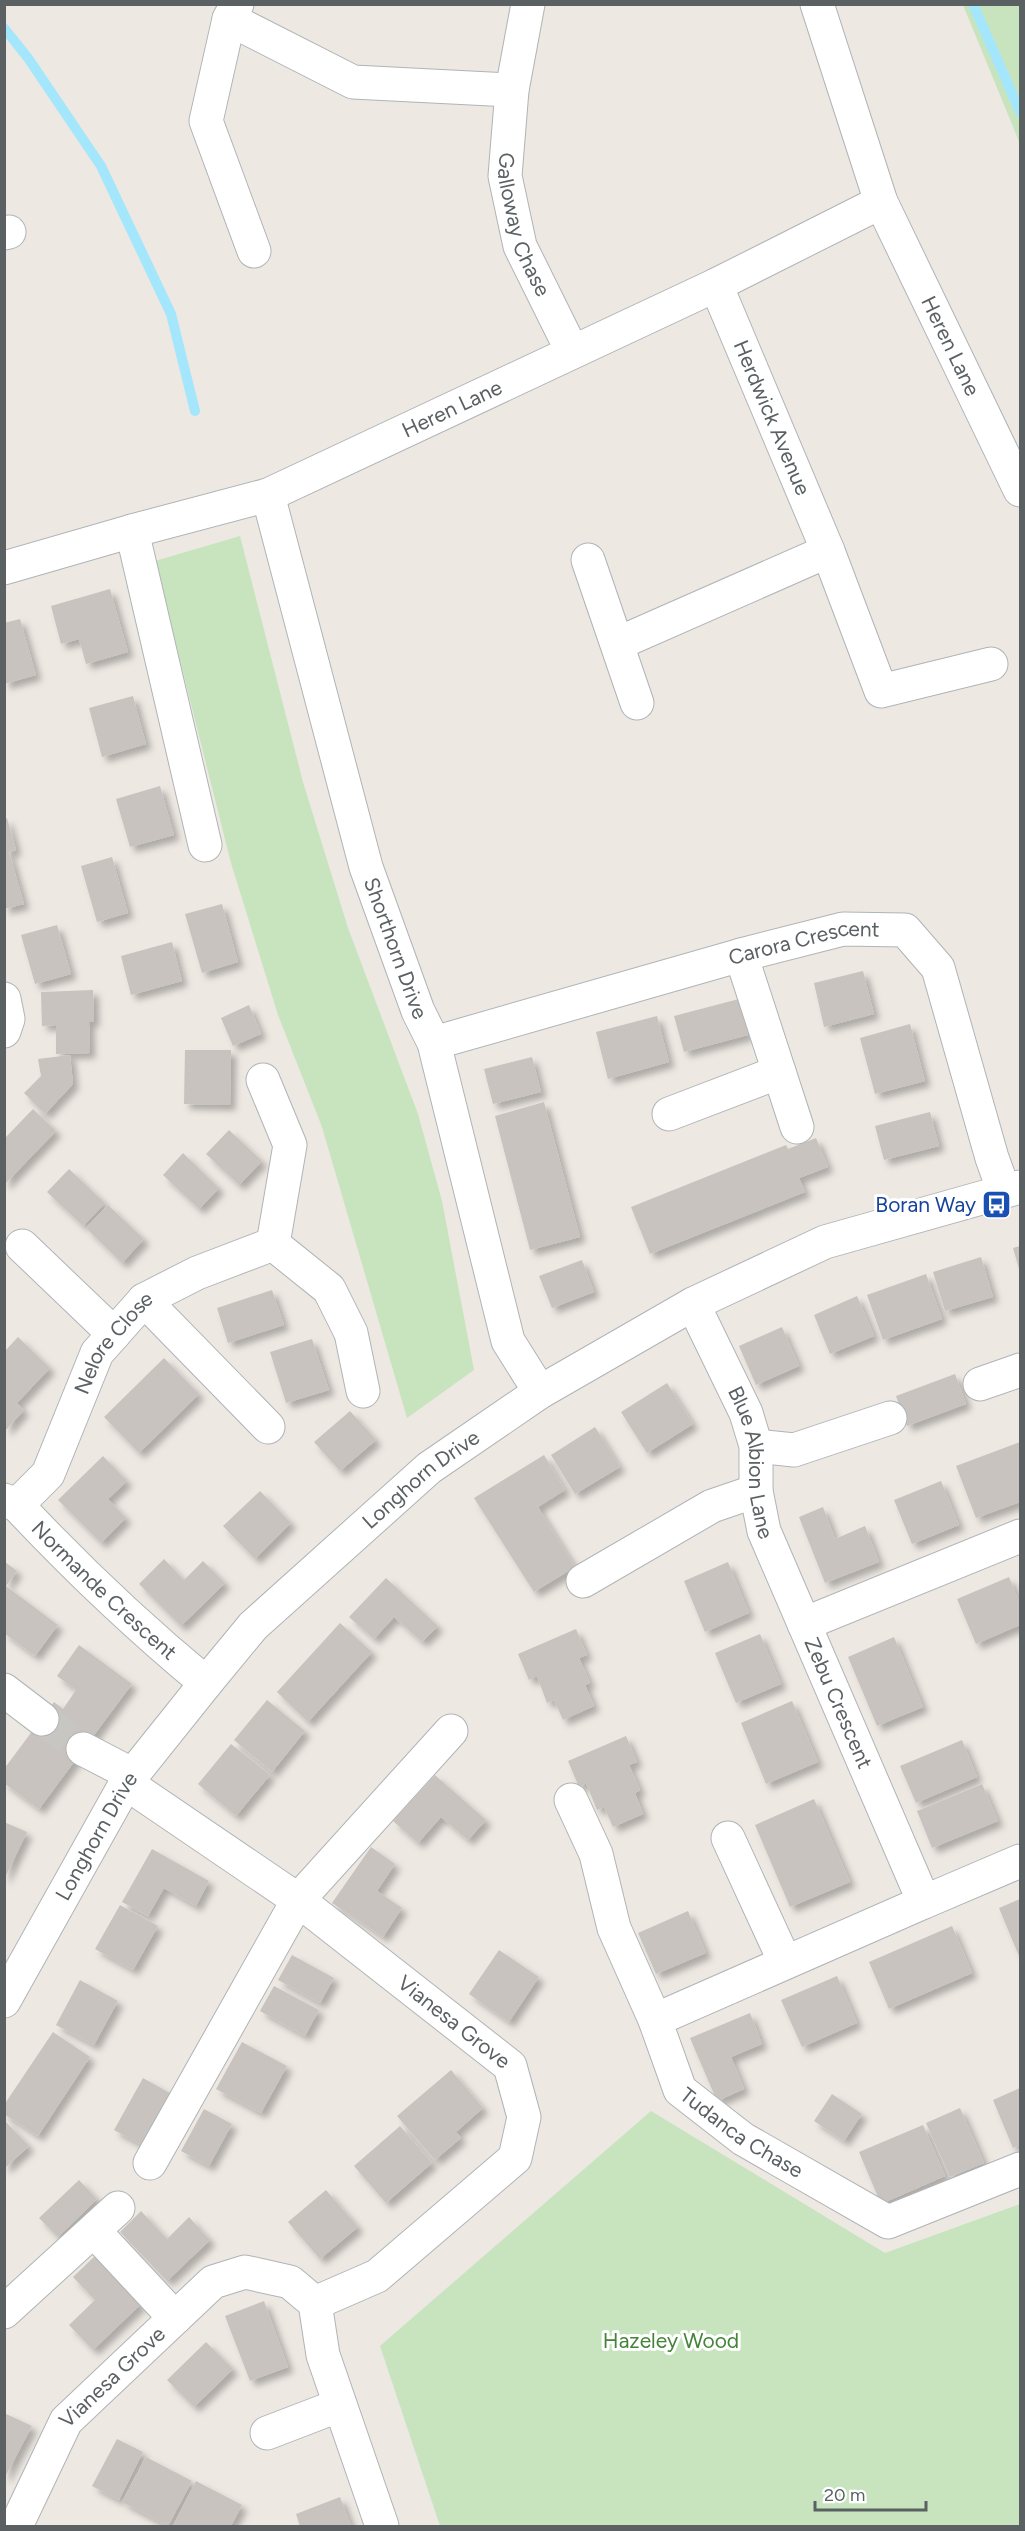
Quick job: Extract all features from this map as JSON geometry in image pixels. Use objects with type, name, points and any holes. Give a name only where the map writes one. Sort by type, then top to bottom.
[{"type":"street","name":"Galloway Chase","points":[[528,4],[512,90],[505,176],[520,246],[572,351]]},
{"type":"street","name":"Heren Lane","points":[[817,4],[881,202],[1020,490]]},
{"type":"street","points":[[254,251],[206,121],[233,12],[353,82],[512,90]]},
{"type":"street","name":"Heren Lane","points":[[4,568],[268,495],[716,285],[881,202]]},
{"type":"street","name":"Herdwick Avenue","points":[[716,285],[828,551],[881,691],[991,664]]},
{"type":"street","name":"Shorthorn Drive","points":[[268,495],[366,867],[418,1011],[434,1043],[508,1341],[540,1392]]},
{"type":"street","points":[[132,531],[205,845]]},
{"type":"street","points":[[619,643],[828,551]]},
{"type":"street","points":[[588,560],[619,643],[638,703]]},
{"type":"street","name":"Carora Crescent","points":[[434,1043],[741,955],[843,929],[905,930],[938,968],[992,1158],[1012,1189]]},
{"type":"street","points":[[741,955],[797,1127]]},
{"type":"street","points":[[4,999],[8,1019],[4,1031]]},
{"type":"street","points":[[669,1114],[778,1072]]},
{"type":"street","points":[[263,1080],[290,1145],[273,1245],[329,1289],[351,1333],[363,1391]]},
{"type":"street","name":"Longhorn Drive","points":[[4,2001],[13,1967],[130,1779],[206,1683],[253,1626],[429,1468],[540,1392],[693,1304],[825,1242],[1012,1189]]},
{"type":"street","name":"Nelore Close","points":[[10,1503],[48,1474],[97,1353],[144,1300],[197,1273],[273,1245]]},
{"type":"street","points":[[22,1246],[114,1334]]},
{"type":"street","points":[[144,1300],[268,1427]]},
{"type":"street","name":"Blue Albion Lane","points":[[693,1304],[746,1413],[756,1446],[756,1491],[764,1531],[804,1624]]},
{"type":"street","points":[[980,1384],[1020,1370]]},
{"type":"street","points":[[756,1446],[794,1450],[891,1418]]},
{"type":"street","points":[[583,1581],[712,1506],[756,1491]]},
{"type":"street","name":"Normande Crescent","points":[[10,1503],[143,1631],[206,1683]]},
{"type":"street","name":"Zebu Crescent","points":[[924,1902],[804,1624],[1020,1536]]},
{"type":"street","points":[[4,1690],[42,1719]]},
{"type":"street","points":[[150,2163],[298,1900],[451,1731]]},
{"type":"street","name":"Vianesa Grove","points":[[14,2526],[66,2421],[213,2282],[244,2272],[290,2282],[315,2302],[377,2276],[515,2157],[524,2117],[510,2066],[298,1900],[130,1779],[83,1749]]},
{"type":"street","name":"Tudanca Chase","points":[[571,1800],[596,1854],[614,1928],[655,2020],[680,2090],[743,2139],[888,2222],[1020,2169]]},
{"type":"street","points":[[728,1838],[785,1962]]},
{"type":"street","points":[[655,2020],[1020,1861]]},
{"type":"street","points":[[4,2312],[118,2208]]},
{"type":"street","points":[[94,2231],[175,2318]]},
{"type":"street","points":[[315,2302],[323,2355],[382,2526]]},
{"type":"street","points":[[267,2433],[340,2405]]},
{"type":"street","points":[[4,2523],[14,2526]]},
{"type":"green space","points":[[963,5],[1020,5],[1020,144]]},
{"type":"green space","points":[[240,536],[303,782],[348,928],[418,1114],[442,1201],[474,1370],[407,1418],[322,1127],[278,1015],[231,863],[155,561]]},
{"type":"green space","name":"Hazeley Wood","points":[[651,2111],[885,2253],[1020,2204],[1020,2526],[440,2526],[380,2346]]},
{"type":"building","points":[[110,589],[128,652],[86,664],[79,639],[61,644],[51,606]]},
{"type":"building","points":[[20,619],[36,675],[4,684],[4,623]]},
{"type":"building","points":[[133,696],[146,744],[102,757],[89,708]]},
{"type":"building","points":[[160,786],[174,835],[130,847],[116,799]]},
{"type":"building","points":[[7,818],[16,850],[9,852],[24,904],[4,909],[4,819]]},
{"type":"building","points":[[112,857],[128,913],[97,922],[81,866]]},
{"type":"building","points":[[222,904],[238,962],[202,973],[185,914]]},
{"type":"building","points":[[57,925],[71,974],[35,984],[21,935]]},
{"type":"building","points":[[172,942],[182,981],[131,995],[121,956]]},
{"type":"building","points":[[863,971],[874,1014],[824,1027],[814,983]]},
{"type":"building","points":[[93,990],[94,1021],[89,1022],[90,1053],[56,1054],[56,1025],[42,1026],[41,992]]},
{"type":"building","points":[[739,999],[748,1035],[684,1052],[674,1016]]},
{"type":"building","points":[[249,1005],[261,1034],[233,1046],[221,1018]]},
{"type":"building","points":[[657,1016],[669,1062],[608,1079],[596,1032]]},
{"type":"building","points":[[910,1024],[925,1081],[875,1094],[860,1038]]},
{"type":"building","points":[[185,1050],[231,1050],[230,1105],[184,1104]]},
{"type":"building","points":[[70,1055],[73,1084],[45,1114],[24,1093],[41,1076],[38,1059]]},
{"type":"building","points":[[532,1057],[541,1092],[493,1104],[484,1069]]},
{"type":"building","points":[[544,1102],[580,1237],[530,1250],[495,1116]]},
{"type":"building","points":[[33,1109],[56,1131],[4,1185],[4,1139]]},
{"type":"building","points":[[930,1112],[939,1146],[884,1160],[875,1126]]},
{"type":"building","points":[[229,1130],[262,1161],[239,1185],[206,1154]]},
{"type":"building","points":[[816,1138],[828,1167],[799,1178],[805,1192],[650,1254],[631,1207],[786,1145],[788,1149]]},
{"type":"building","points":[[183,1153],[219,1188],[199,1209],[163,1175]]},
{"type":"building","points":[[69,1169],[105,1203],[83,1226],[47,1192]]},
{"type":"building","points":[[108,1205],[144,1239],[122,1263],[86,1228]]},
{"type":"building","points":[[1020,1246],[1020,1272],[1013,1248]]},
{"type":"building","points":[[981,1257],[993,1297],[945,1311],[933,1272]]},
{"type":"building","points":[[582,1260],[594,1292],[552,1308],[539,1276]]},
{"type":"building","points":[[926,1274],[942,1319],[883,1340],[867,1295]]},
{"type":"building","points":[[272,1290],[284,1325],[228,1343],[217,1308]]},
{"type":"building","points":[[857,1296],[874,1336],[830,1354],[814,1315]]},
{"type":"building","points":[[782,1327],[799,1366],[756,1385],[739,1346]]},
{"type":"building","points":[[18,1337],[50,1368],[17,1403],[24,1410],[5,1431],[5,1351]]},
{"type":"building","points":[[312,1339],[329,1390],[286,1403],[270,1352]]},
{"type":"building","points":[[164,1358],[199,1394],[139,1453],[104,1417]]},
{"type":"building","points":[[955,1374],[966,1404],[907,1426],[896,1396]]},
{"type":"building","points":[[667,1383],[693,1424],[647,1453],[621,1412]]},
{"type":"building","points":[[350,1411],[376,1440],[340,1471],[314,1442]]},
{"type":"building","points":[[595,1427],[620,1467],[575,1494],[551,1455]]},
{"type":"building","points":[[1020,1442],[1020,1502],[976,1518],[956,1466]]},
{"type":"building","points":[[544,1455],[565,1490],[538,1507],[575,1567],[534,1592],[474,1498]]},
{"type":"building","points":[[103,1456],[127,1481],[108,1499],[126,1518],[101,1543],[58,1500]]},
{"type":"building","points":[[941,1481],[959,1525],[912,1544],[894,1500]]},
{"type":"building","points":[[260,1491],[291,1523],[255,1559],[223,1526]]},
{"type":"building","points":[[823,1507],[835,1539],[865,1526],[879,1562],[825,1583],[799,1517]]},
{"type":"building","points":[[164,1559],[184,1580],[203,1561],[225,1583],[181,1626],[139,1584]]},
{"type":"building","points":[[5,1562],[17,1571],[6,1586],[58,1625],[35,1656],[4,1633]]},
{"type":"building","points":[[728,1562],[749,1613],[705,1632],[684,1581]]},
{"type":"building","points":[[1009,1577],[1020,1604],[1020,1625],[976,1644],[957,1599]]},
{"type":"building","points":[[386,1578],[438,1626],[422,1642],[394,1617],[374,1639],[349,1617]]},
{"type":"building","points":[[340,1623],[372,1652],[308,1722],[277,1692]]},
{"type":"building","points":[[576,1629],[587,1655],[579,1658],[590,1683],[585,1685],[594,1706],[563,1720],[554,1700],[547,1703],[537,1676],[529,1680],[518,1654]]},
{"type":"building","points":[[760,1634],[781,1684],[736,1703],[715,1653]]},
{"type":"building","points":[[894,1637],[923,1707],[877,1726],[848,1657]]},
{"type":"building","points":[[79,1645],[132,1684],[39,1809],[4,1783],[4,1769],[54,1702],[63,1709],[76,1690],[57,1676]]},
{"type":"building","points":[[267,1700],[305,1731],[272,1772],[234,1740]]},
{"type":"building","points":[[792,1701],[818,1762],[766,1784],[741,1723]]},
{"type":"building","points":[[626,1736],[637,1762],[629,1765],[640,1790],[635,1793],[643,1814],[613,1827],[604,1807],[597,1810],[586,1783],[579,1787],[568,1761]]},
{"type":"building","points":[[962,1740],[977,1777],[916,1803],[900,1766]]},
{"type":"building","points":[[231,1744],[270,1775],[236,1816],[198,1784]]},
{"type":"building","points":[[435,1775],[486,1820],[468,1840],[441,1817],[418,1843],[393,1821]]},
{"type":"building","points":[[982,1784],[998,1821],[932,1848],[917,1811]]},
{"type":"building","points":[[814,1799],[850,1882],[790,1907],[755,1825]]},
{"type":"building","points":[[4,1822],[27,1832],[4,1880]]},
{"type":"building","points":[[371,1847],[395,1864],[377,1891],[402,1908],[383,1937],[332,1903]]},
{"type":"building","points":[[152,1849],[209,1881],[196,1906],[164,1888],[148,1916],[122,1902]]},
{"type":"building","points":[[1020,1899],[1020,1955],[1019,1956],[999,1908]]},
{"type":"building","points":[[120,1905],[158,1926],[133,1970],[95,1949]]},
{"type":"building","points":[[688,1911],[706,1953],[656,1974],[638,1933]]},
{"type":"building","points":[[952,1926],[972,1973],[889,2009],[869,1962]]},
{"type":"building","points":[[499,1950],[539,1977],[509,2022],[469,1994]]},
{"type":"building","points":[[292,1955],[334,1978],[320,2003],[278,1980]]},
{"type":"building","points":[[837,1976],[857,2023],[802,2047],[781,2000]]},
{"type":"building","points":[[80,1980],[118,2001],[94,2045],[56,2025]]},
{"type":"building","points":[[274,1986],[319,2010],[305,2036],[260,2011]]},
{"type":"building","points":[[750,2013],[762,2044],[731,2057],[744,2089],[717,2101],[690,2038]]},
{"type":"building","points":[[53,2032],[90,2057],[38,2136],[4,2114],[4,2105]]},
{"type":"building","points":[[242,2042],[287,2066],[261,2113],[216,2089]]},
{"type":"building","points":[[451,2070],[483,2108],[456,2132],[461,2138],[435,2160],[397,2116]]},
{"type":"building","points":[[143,2078],[170,2093],[142,2145],[114,2130]]},
{"type":"building","points":[[1020,2088],[1020,2144],[1013,2148],[993,2100]]},
{"type":"building","points":[[832,2094],[862,2114],[844,2141],[814,2121]]},
{"type":"building","points":[[960,2108],[984,2163],[950,2177],[926,2123]]},
{"type":"building","points":[[204,2109],[232,2124],[209,2166],[181,2151]]},
{"type":"building","points":[[4,2120],[29,2146],[4,2169]]},
{"type":"building","points":[[923,2125],[945,2176],[881,2204],[859,2152]]},
{"type":"building","points":[[400,2126],[432,2163],[386,2203],[354,2166]]},
{"type":"building","points":[[79,2180],[97,2199],[58,2237],[39,2218]]},
{"type":"building","points":[[326,2190],[358,2227],[320,2259],[288,2222]]},
{"type":"building","points":[[141,2211],[167,2239],[189,2217],[210,2240],[167,2281],[120,2232]]},
{"type":"building","points":[[95,2256],[141,2304],[93,2350],[69,2325],[95,2300],[73,2277]]},
{"type":"building","points":[[264,2301],[288,2367],[250,2381],[225,2316]]},
{"type":"building","points":[[206,2342],[233,2369],[194,2407],[167,2380]]},
{"type":"building","points":[[4,2413],[32,2426],[4,2479]]},
{"type":"building","points":[[117,2439],[143,2452],[119,2500],[92,2486]]},
{"type":"building","points":[[146,2457],[192,2481],[168,2526],[122,2502]]},
{"type":"building","points":[[196,2481],[242,2505],[231,2526],[173,2526]]},
{"type":"building","points":[[340,2497],[351,2526],[300,2526],[296,2514]]},
{"type":"waterway","points":[[973,4],[1020,112]]},
{"type":"waterway","points":[[4,28],[28,58],[101,166],[171,314],[195,411]]},
{"type":"tunnel","points":[[42,1719],[83,1749]]},
{"type":"place","name":"Boran Way","points":[[997,1205]]}]
